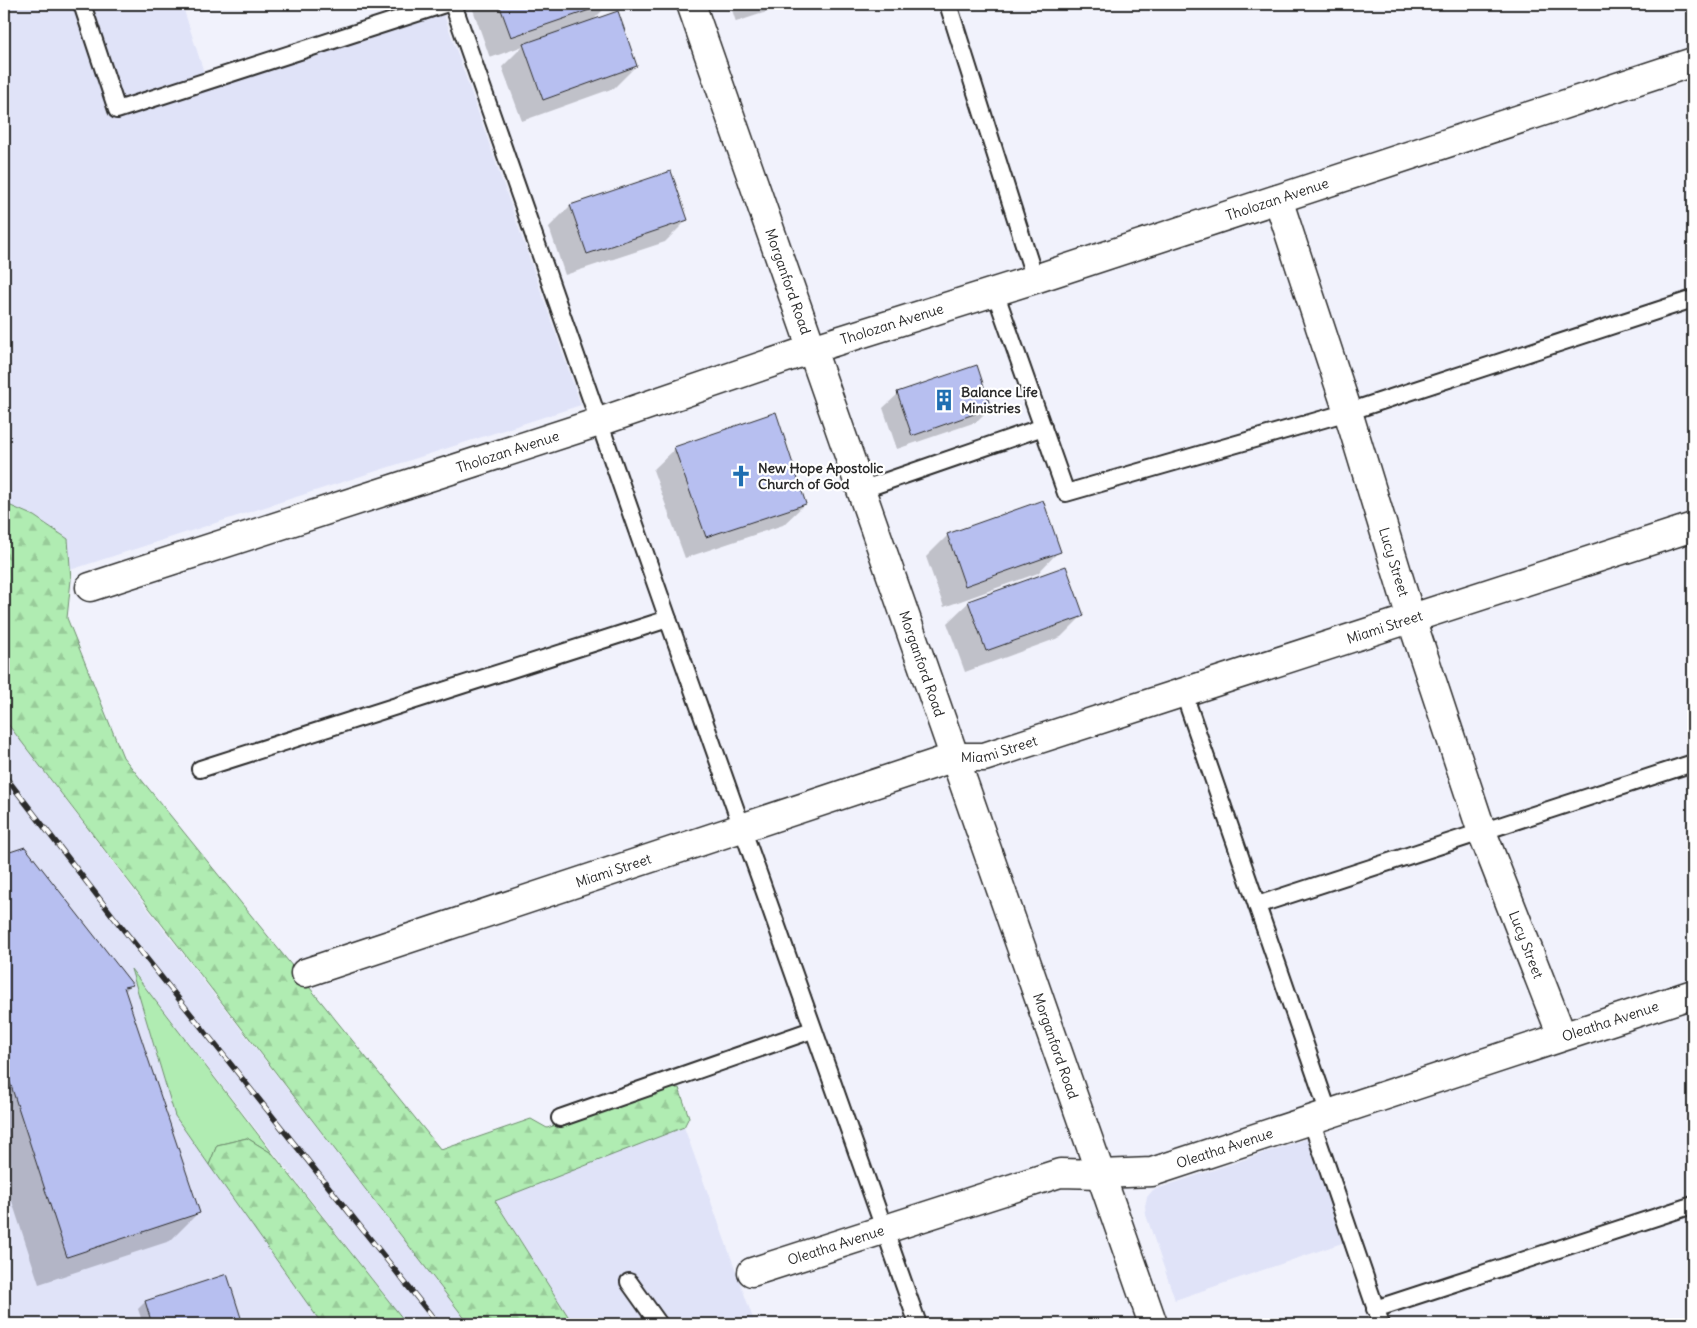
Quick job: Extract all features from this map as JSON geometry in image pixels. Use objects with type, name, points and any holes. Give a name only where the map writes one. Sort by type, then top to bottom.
[{"type":"street","name":"Morganford Road","points":[[691,4],[1153,1324]]},
{"type":"street","name":"Tholozan Avenue","points":[[90,587],[599,422],[812,349],[1035,279],[1693,62]]},
{"type":"street","name":"Lucy Street","points":[[1278,198],[1482,832],[1562,1036]]},
{"type":"street","name":"Miami Street","points":[[304,972],[954,757],[984,757],[1693,527]]},
{"type":"street","name":"Oleatha Avenue","points":[[752,1272],[1060,1173],[1152,1172],[1693,994]]},
{"type":"lane","points":[[82,4],[117,110],[445,4]]},
{"type":"lane","points":[[453,4],[812,1030],[918,1324]]},
{"type":"lane","points":[[948,4],[1035,279]]},
{"type":"lane","points":[[995,292],[1066,493],[1348,412],[1693,299]]},
{"type":"lane","points":[[861,490],[1043,426]]},
{"type":"lane","points":[[200,768],[668,619]]},
{"type":"lane","points":[[1183,691],[1257,905],[1381,1324]]},
{"type":"lane","points":[[1257,905],[1693,763]]},
{"type":"lane","points":[[560,1118],[812,1030]]},
{"type":"lane","points":[[1375,1309],[1693,1205]]},
{"type":"lane","points":[[629,1282],[660,1324]]},
{"type":"shaded area","points":[[4,4],[182,4],[208,85],[442,9],[581,405],[70,570],[68,539],[34,516],[4,503]]},
{"type":"shaded area","points":[[4,719],[151,913],[469,1324],[407,1324],[132,970],[175,1116],[322,1324],[4,1324]]},
{"type":"shaded area","points":[[684,1127],[755,1324],[573,1324],[495,1200]]},
{"type":"shaded area","points":[[1309,1138],[1345,1242],[1175,1300],[1146,1215],[1147,1197],[1153,1190]]},
{"type":"green space","points":[[4,503],[34,516],[68,539],[71,580],[67,618],[123,757],[441,1150],[531,1119],[547,1128],[667,1089],[679,1088],[689,1117],[684,1127],[495,1201],[573,1324],[469,1324],[4,719]]},
{"type":"green space","points":[[131,969],[273,1154],[247,1138],[217,1145],[209,1165],[175,1116]]},
{"type":"green space","points":[[247,1138],[273,1154],[407,1324],[322,1324],[209,1165],[217,1145]]},
{"type":"building","points":[[499,4],[607,4],[511,37]]},
{"type":"building","points":[[618,11],[637,66],[543,100],[523,44]]},
{"type":"building","points":[[671,171],[688,220],[587,254],[570,205]]},
{"type":"building","name":"Balance Life Ministries","points":[[977,365],[991,408],[912,436],[897,392]]},
{"type":"building","name":"New Hope Apostolic Church of God","points":[[776,412],[806,504],[706,537],[674,447]]},
{"type":"building","points":[[1043,500],[1061,552],[965,586],[947,534]]},
{"type":"building","points":[[1066,566],[1084,616],[986,651],[968,601]]},
{"type":"building","points":[[25,847],[133,985],[124,987],[200,1213],[67,1257],[4,1064],[4,854]]},
{"type":"building","points":[[227,1274],[243,1324],[152,1324],[145,1301]]},
{"type":"railway","points":[[4,775],[119,924],[438,1324]]},
{"type":"place","name":"Balance Life Ministries","points":[[944,400]]},
{"type":"place","name":"New Hope Apostolic Church of God","points":[[741,476]]}]
